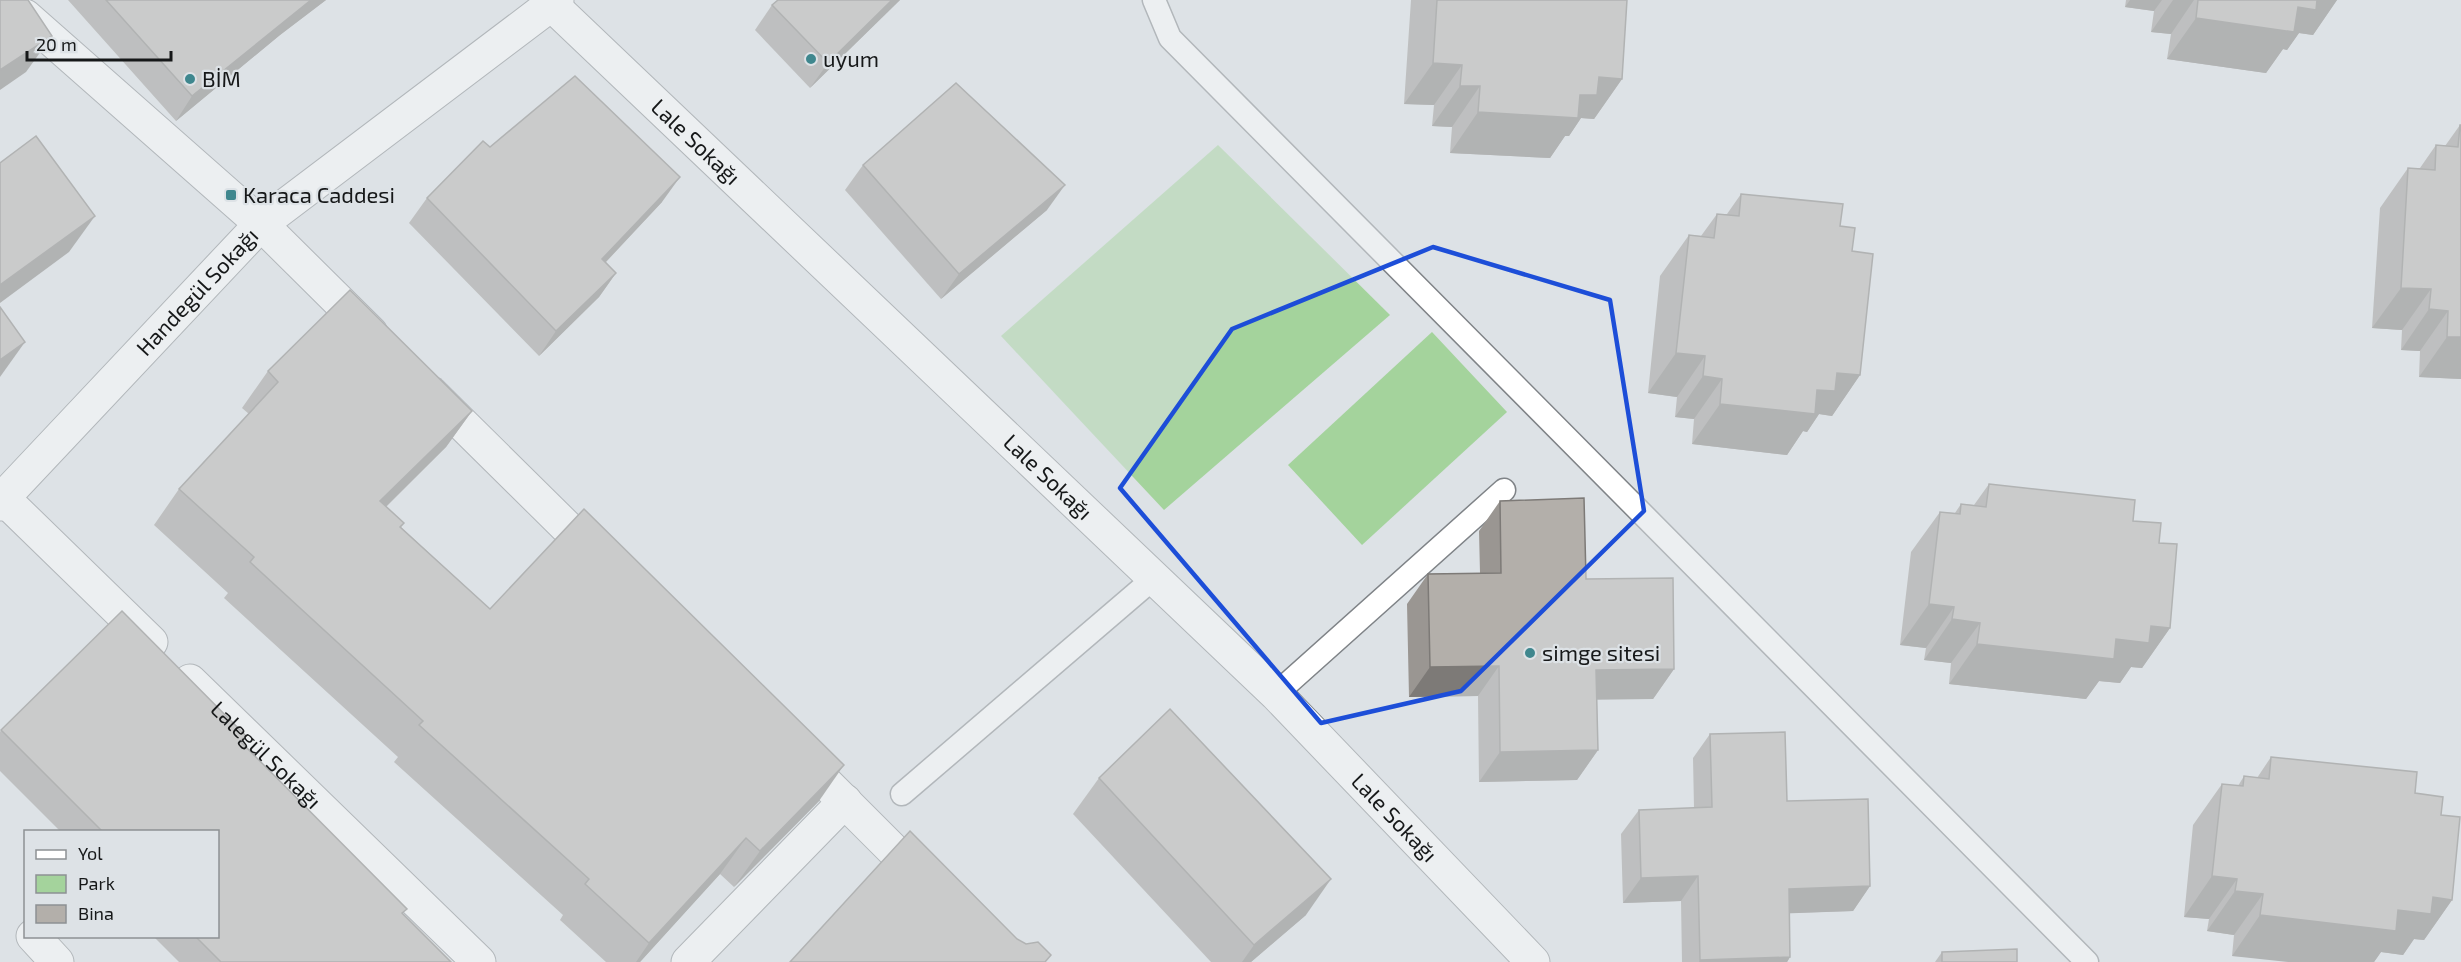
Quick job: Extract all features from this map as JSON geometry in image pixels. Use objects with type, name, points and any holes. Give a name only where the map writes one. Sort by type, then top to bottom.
[{"type":"street","name":"Handegül Sokağı","points":[[1,500],[261,225],[554,2]]},
{"type":"street","name":"Lale Sokağı","points":[[554,2],[1276,694],[1533,962]]},
{"type":"street","points":[[0,6],[25,16],[261,225],[624,584]]},
{"type":"street","name":"Lalegül Sokağı","points":[[1,500],[479,962]]},
{"type":"street","points":[[777,734],[946,903]]},
{"type":"street","points":[[688,962],[844,801]]},
{"type":"street","points":[[34,938],[57,962]]},
{"type":"lane","points":[[1154,0],[1170,38],[2087,962]]},
{"type":"lane","points":[[1276,694],[1504,490]]},
{"type":"lane","points":[[902,794],[1154,578]]},
{"type":"highlighted area","points":[[1433,247],[1610,300],[1644,511],[1461,691],[1321,723],[1120,488],[1232,329]]},
{"type":"green space","points":[[1218,145],[1390,315],[1164,510],[1001,336]]},
{"type":"green space","points":[[1432,332],[1507,412],[1362,545],[1288,465]]},
{"type":"building","points":[[0,0],[28,0],[52,36],[0,70]]},
{"type":"building","points":[[106,0],[311,0],[192,96]]},
{"type":"building","points":[[778,0],[892,0],[828,63],[772,5]]},
{"type":"building","points":[[1437,0],[1627,0],[1622,79],[1599,77],[1597,95],[1580,95],[1578,118],[1478,112],[1480,86],[1460,86],[1462,65],[1433,63]]},
{"type":"building","points":[[2198,0],[2317,0],[2316,10],[2298,7],[2294,32],[2196,18]]},
{"type":"building","points":[[575,76],[680,177],[602,259],[616,273],[556,331],[427,198],[483,141],[490,147]]},
{"type":"building","points":[[956,83],[1065,185],[959,274],[863,165]]},
{"type":"building","points":[[2460,125],[2461,337],[2447,337],[2448,311],[2429,309],[2431,289],[2401,288],[2408,168],[2435,170],[2436,145],[2458,147]]},
{"type":"building","points":[[36,136],[95,216],[0,285],[0,163]]},
{"type":"building","points":[[1741,194],[1843,204],[1840,226],[1855,228],[1852,251],[1873,254],[1860,375],[1837,373],[1835,391],[1817,390],[1815,414],[1720,404],[1722,379],[1703,376],[1705,356],[1676,353],[1689,235],[1714,238],[1717,214],[1739,216]]},
{"type":"building","points":[[350,290],[472,411],[380,501],[404,523],[400,527],[490,609],[584,509],[844,765],[760,851],[746,838],[649,943],[585,884],[589,879],[419,725],[423,721],[250,562],[254,557],[179,489],[278,382],[268,371]]},
{"type":"building","points":[[0,307],[25,342],[0,360]]},
{"type":"building","points":[[1989,484],[2135,500],[2133,521],[2161,523],[2159,543],[2177,544],[2170,628],[2151,626],[2149,643],[2116,639],[2114,659],[1977,644],[1980,623],[1952,619],[1954,607],[1929,604],[1940,512],[1960,514],[1961,504],[1986,507]]},
{"type":"building","name":"simge sitesi","points":[[1584,498],[1586,579],[1673,578],[1674,669],[1596,670],[1598,750],[1500,752],[1499,666],[1430,667],[1428,574],[1501,573],[1500,501]]},
{"type":"building","points":[[122,611],[246,736],[240,741],[407,909],[402,913],[451,962],[221,962],[197,938],[219,938],[219,830],[101,830],[1,730]]},
{"type":"building","points":[[1170,709],[1331,879],[1254,945],[1099,778]]},
{"type":"building","points":[[1785,732],[1787,801],[1868,799],[1870,886],[1789,889],[1790,957],[1700,960],[1698,876],[1641,878],[1639,810],[1712,807],[1710,734]]},
{"type":"building","points":[[2271,757],[2417,772],[2415,793],[2443,797],[2441,815],[2460,817],[2452,900],[2433,897],[2431,914],[2398,910],[2396,931],[2260,915],[2263,894],[2235,891],[2237,879],[2212,876],[2222,784],[2243,786],[2244,776],[2269,779]]},
{"type":"building","points":[[910,831],[1017,939],[1026,944],[1038,942],[1051,955],[1045,962],[790,962]]},
{"type":"building","points":[[2017,949],[2017,962],[1942,962],[1942,952]]},
{"type":"place","name":"uyum","points":[[811,59]]},
{"type":"place","name":"BİM","points":[[190,79]]},
{"type":"place","name":"Karaca Caddesi","points":[[231,195]]},
{"type":"place","name":"simge sitesi","points":[[1530,653]]}]
